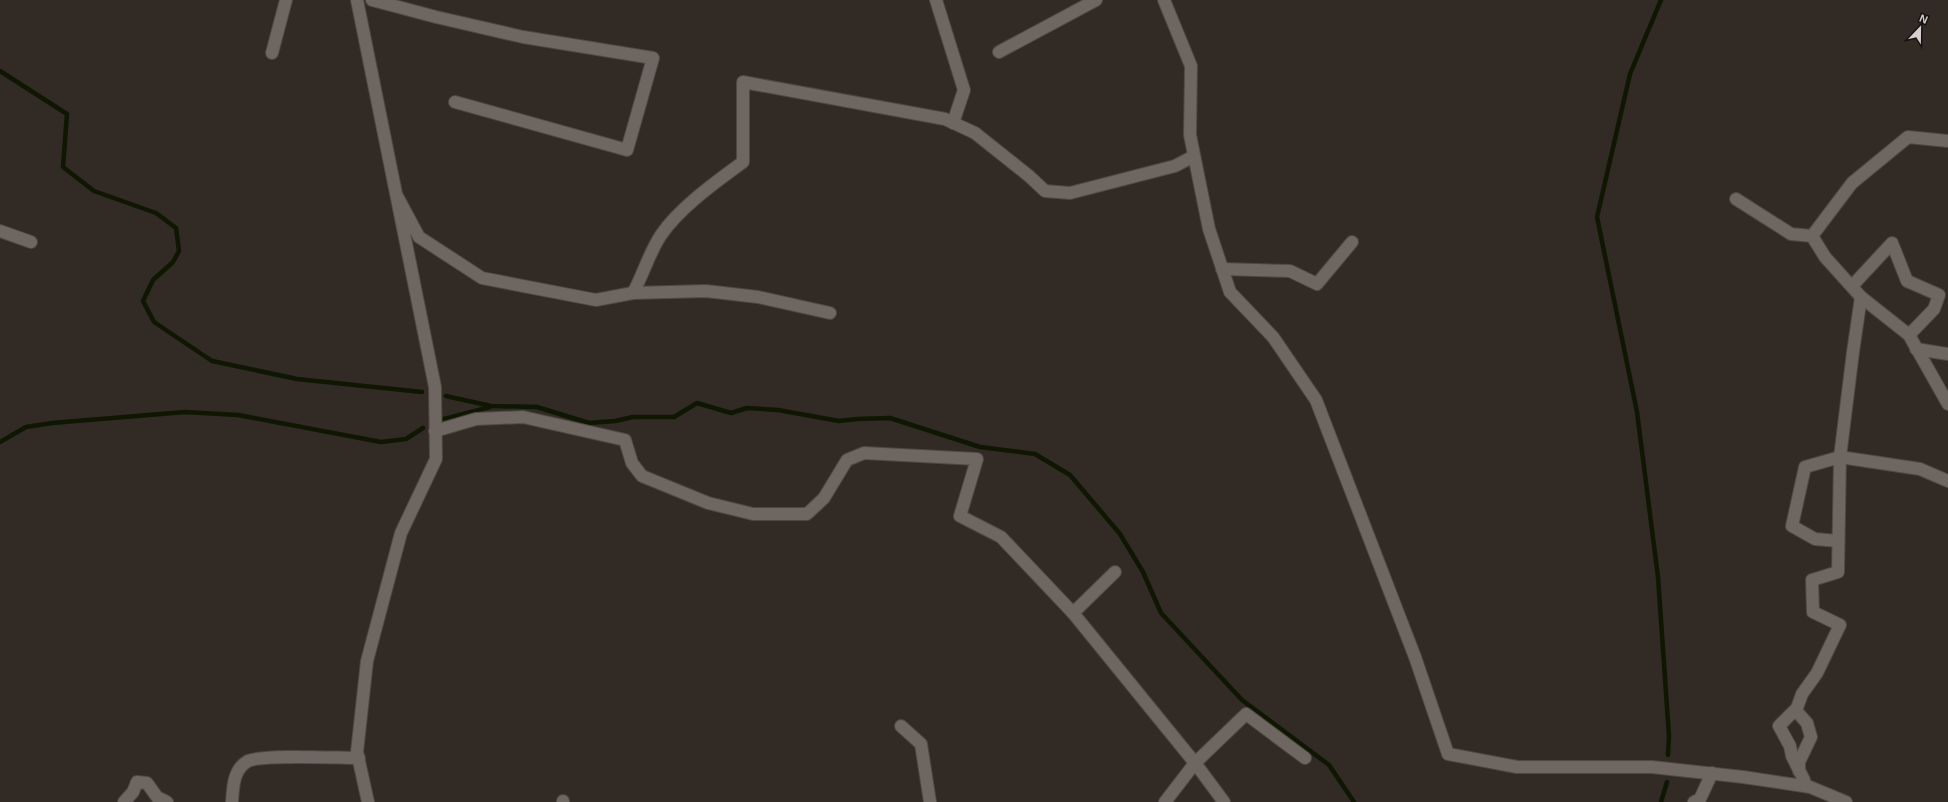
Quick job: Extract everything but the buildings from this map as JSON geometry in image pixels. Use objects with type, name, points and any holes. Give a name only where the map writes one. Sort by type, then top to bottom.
[{"type":"street","points":[[272,53],[286,0]]},
{"type":"street","points":[[357,0],[435,387],[436,459],[401,533],[367,661],[357,752],[368,802]]},
{"type":"street","points":[[372,0],[436,17],[523,37],[653,58],[627,150],[455,102]]},
{"type":"street","points":[[936,0],[964,90],[953,123]]},
{"type":"street","points":[[999,52],[1096,0]]},
{"type":"street","points":[[1164,0],[1191,66],[1190,135],[1209,229],[1230,292],[1273,337],[1316,400],[1415,657],[1448,754],[1517,766],[1652,767],[1712,773],[1805,786],[1846,802]]},
{"type":"street","points":[[633,293],[661,235],[678,216],[709,187],[743,162],[743,82],[945,119],[975,133],[1029,176],[1045,191],[1070,193],[1175,166],[1194,156]]},
{"type":"street","points":[[1812,236],[1852,183],[1908,137],[1948,141]]},
{"type":"street","points":[[397,196],[419,238],[482,278],[596,300],[633,293],[706,291],[758,297],[830,313]]},
{"type":"street","points":[[1736,199],[1791,234],[1812,236]]},
{"type":"street","points":[[0,231],[31,242]]},
{"type":"street","points":[[1812,236],[1825,257],[1861,297],[1909,335],[1948,404]]},
{"type":"street","points":[[1222,269],[1290,270],[1317,284],[1352,242]]},
{"type":"street","points":[[1852,286],[1892,243],[1907,281],[1939,295],[1934,309],[1909,335]]},
{"type":"street","points":[[1805,786],[1804,780],[1792,756],[1790,746],[1779,726],[1797,708],[1802,694],[1817,673],[1840,625],[1813,612],[1812,580],[1838,572],[1840,457],[1852,352],[1861,297]]},
{"type":"street","points":[[1916,349],[1948,354]]},
{"type":"street","points":[[435,431],[476,419],[523,417],[625,440],[632,463],[642,476],[708,503],[753,514],[807,514],[824,498],[847,460],[864,453],[977,459],[960,516],[1001,536],[1073,613],[1195,763],[1224,802]]},
{"type":"street","points":[[1838,541],[1815,539],[1792,526],[1805,467],[1840,457],[1920,469],[1948,481]]},
{"type":"street","points":[[1073,613],[1115,572]]},
{"type":"street","points":[[1798,713],[1807,723],[1812,737],[1799,762],[1799,771]]},
{"type":"street","points":[[1165,802],[1195,763],[1246,714],[1306,758]]},
{"type":"street","points":[[901,726],[922,744],[930,802]]},
{"type":"street","points":[[232,802],[233,785],[236,773],[247,762],[274,758],[359,758]]},
{"type":"street","points":[[1694,802],[1700,799],[1712,773]]},
{"type":"street","points":[[124,802],[133,792],[137,782],[147,783],[157,797],[167,802]]},
{"type":"waterway","points":[[1661,0],[1630,74],[1597,217],[1637,412],[1658,577],[1669,736],[1668,755]]},
{"type":"waterway","points":[[0,71],[67,114],[63,167],[94,191],[156,213],[176,228],[179,251],[173,262],[153,280],[143,301],[154,322],[212,361],[297,379],[422,392]]},
{"type":"waterway","points":[[446,396],[491,406],[537,407],[589,423],[615,421],[633,417],[674,417],[697,403],[731,413],[747,408],[778,410],[839,421],[890,418],[980,447],[1035,454],[1070,475],[1120,534],[1143,572],[1161,613],[1242,700],[1329,765],[1354,802]]},
{"type":"waterway","points":[[444,419],[490,407]]},
{"type":"waterway","points":[[0,442],[26,427],[52,423],[185,412],[238,415],[381,442],[406,439],[423,428]]},
{"type":"waterway","points":[[1661,802],[1667,782]]}]
